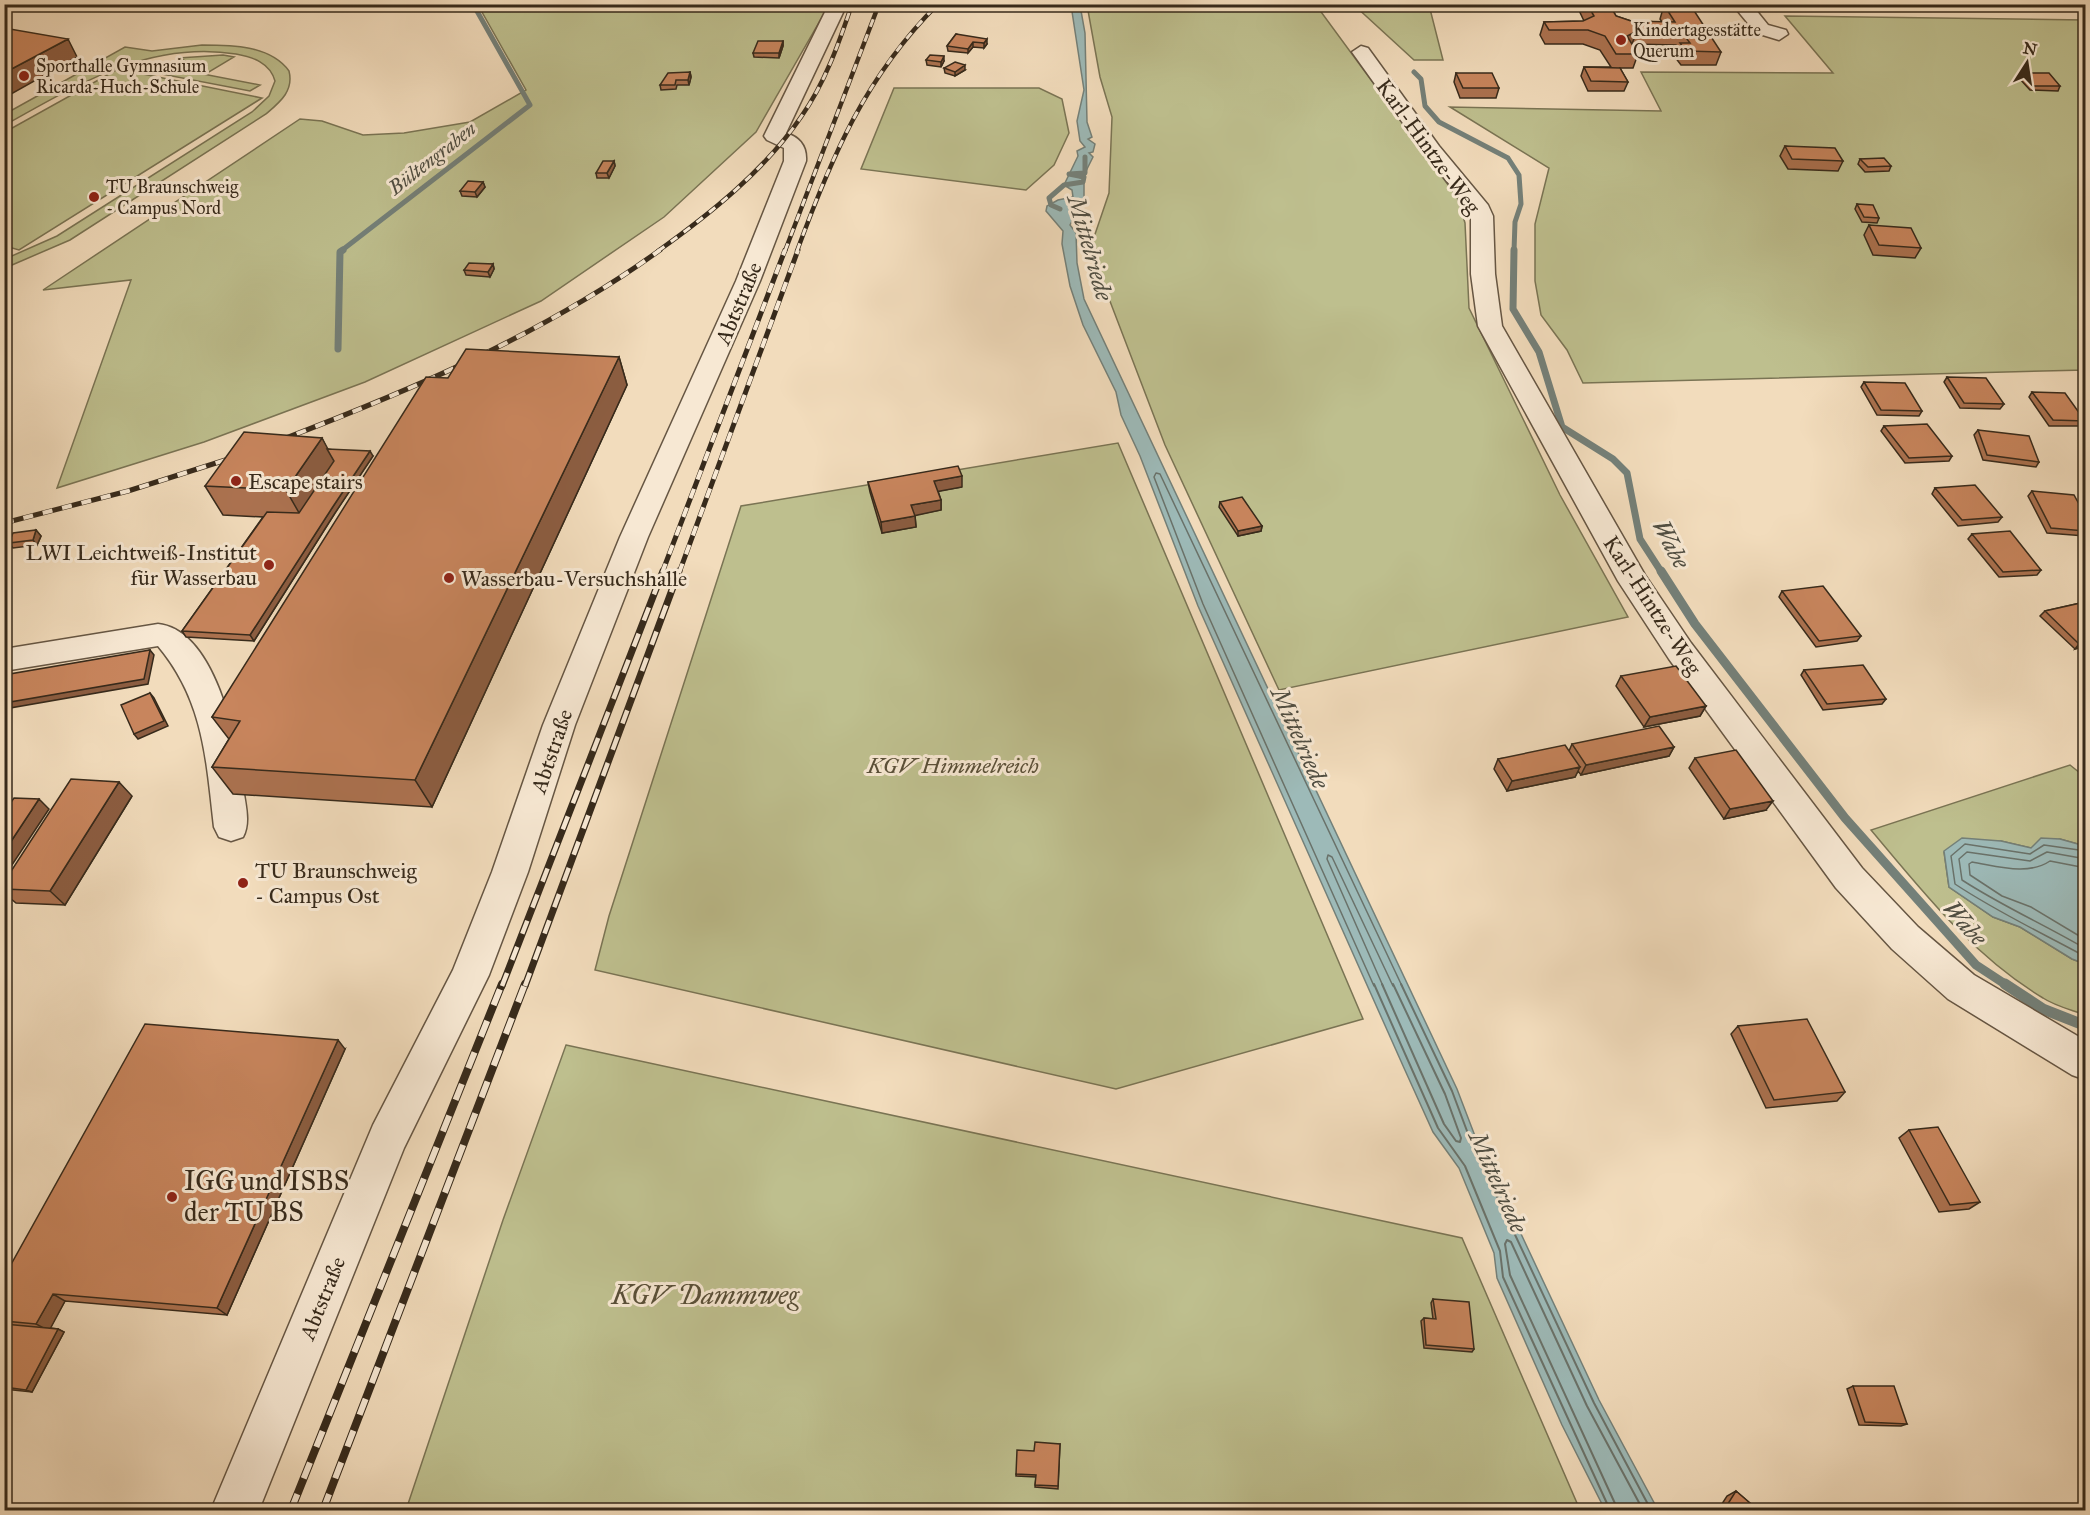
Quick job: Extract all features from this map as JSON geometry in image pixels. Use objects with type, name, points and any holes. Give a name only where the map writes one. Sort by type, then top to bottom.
[{"type":"street","name":"Abtstraße","points":[[235,1510],[387,1139],[470,975],[510,872],[559,725],[634,537],[748,281],[797,151],[788,140],[774,136],[838,4]]},
{"type":"street","points":[[1741,4],[1762,28],[1779,34]]},
{"type":"street","name":"Karl-Hintze-Weg","points":[[1361,52],[1432,150],[1477,205],[1482,216],[1483,274],[1486,312],[1490,326],[1633,581],[1680,651],[1849,878],[1905,938],[1961,987],[2085,1062]]},
{"type":"street","points":[[4,660],[91,644],[158,635],[167,636],[209,697],[218,724],[231,827]]},
{"type":"green space","points":[[478,5],[829,5],[756,132],[664,217],[541,301],[365,382],[204,442],[57,488],[131,280],[43,290],[300,119],[322,121],[363,135],[404,133],[470,122],[526,90]]},
{"type":"green space","points":[[1087,5],[1316,5],[1457,197],[1465,223],[1469,308],[1560,495],[1628,617],[1279,690],[1165,445],[1090,249],[1109,193],[1112,117],[1100,77]]},
{"type":"green space","points":[[1354,5],[1429,5],[1443,60],[1414,60]]},
{"type":"green space","points":[[1785,16],[2085,20],[2085,370],[1583,383],[1567,350],[1541,315],[1535,281],[1535,224],[1549,168],[1450,107],[1661,111],[1641,72],[1833,73]]},
{"type":"green space","points":[[202,45],[249,48],[261,51],[281,62],[289,71],[290,78],[285,96],[266,114],[70,240],[5,268],[5,259],[57,236],[252,112],[269,96],[275,81],[265,65],[249,57],[204,51],[173,54],[115,69],[59,95],[5,125],[5,114],[125,47],[152,51]]},
{"type":"green space","points":[[223,55],[234,57],[209,72],[179,58]]},
{"type":"green space","points":[[141,62],[260,85],[250,91],[130,68]]},
{"type":"green space","points":[[118,69],[262,98],[19,250],[5,246],[5,132]]},
{"type":"green space","points":[[894,88],[1039,88],[1062,99],[1069,133],[1054,165],[1026,190],[861,169]]},
{"type":"green space","name":"KGV Himmelreich","points":[[1118,443],[1363,1019],[1116,1089],[595,970],[609,916],[741,506]]},
{"type":"green space","points":[[2070,765],[2085,777],[2085,846],[2060,839],[2031,848],[2001,841],[1944,852],[1949,887],[1993,917],[2020,927],[2072,959],[2085,964],[2085,1015],[2048,1001],[1994,963],[1950,922],[1871,830]]},
{"type":"green space","name":"KGV Dammweg","points":[[566,1045],[1462,1238],[1580,1510],[406,1510],[503,1220]]},
{"type":"water","points":[[1071,5],[1080,5],[1085,33],[1087,122],[1092,137],[1088,139],[1095,144],[1093,152],[1089,153],[1093,157],[1085,173],[1069,174],[1078,156],[1077,151],[1085,147],[1080,141],[1077,121],[1084,90]]},
{"type":"water","points":[[1069,174],[1084,179],[1084,200],[1070,225],[1076,233],[1077,263],[1084,299],[1457,1089],[1475,1136],[1599,1400],[1658,1510],[1605,1510],[1562,1425],[1497,1278],[1494,1253],[1459,1168],[1433,1132],[1198,606],[1140,456],[1121,415],[1116,392],[1083,325],[1070,286],[1062,244],[1063,231],[1046,211],[1047,206],[1058,200],[1073,197],[1072,190],[1064,185]]},
{"type":"water","points":[[1962,838],[2001,841],[2031,848],[2041,838],[2060,839],[2085,846],[2085,964],[2072,959],[2020,927],[1993,917],[1949,887],[1944,851]]},
{"type":"building","points":[[1587,4],[1609,4],[1616,16],[1631,21],[1675,22],[1664,5],[1691,6],[1721,52],[1686,51],[1680,43],[1690,43],[1681,31],[1637,31],[1627,36],[1638,54],[1616,54],[1605,36],[1588,30],[1549,30],[1544,22],[1583,21],[1594,16]]},
{"type":"building","points":[[4,28],[68,39],[4,73]]},
{"type":"building","points":[[956,34],[987,39],[984,43],[973,42],[968,49],[947,46]]},
{"type":"building","points":[[758,41],[783,41],[779,53],[753,53]]},
{"type":"building","points":[[930,55],[944,56],[941,62],[926,60]]},
{"type":"building","points":[[955,62],[965,65],[955,72],[944,68]]},
{"type":"building","points":[[1584,67],[1620,68],[1628,82],[1591,81]]},
{"type":"building","points":[[690,72],[688,80],[676,80],[675,85],[660,85],[668,73]]},
{"type":"building","points":[[1456,73],[1492,73],[1499,88],[1463,88]]},
{"type":"building","points":[[2021,73],[2049,73],[2060,86],[2032,86]]},
{"type":"building","points":[[1785,146],[1835,148],[1843,161],[1792,159]]},
{"type":"building","points":[[1884,158],[1891,166],[1868,167],[1860,159]]},
{"type":"building","points":[[603,161],[614,161],[607,173],[596,173]]},
{"type":"building","points":[[468,181],[483,182],[475,192],[460,191]]},
{"type":"building","points":[[1857,204],[1873,205],[1879,218],[1864,217]]},
{"type":"building","points":[[1869,225],[1911,228],[1921,248],[1879,245]]},
{"type":"building","points":[[469,263],[493,264],[488,272],[464,270]]},
{"type":"building","name":"Wasserbau-Versuchshalle","points":[[466,349],[619,357],[415,780],[212,767],[240,721],[212,717],[426,377],[448,378]]},
{"type":"building","points":[[1947,377],[1986,378],[2004,404],[1964,403]]},
{"type":"building","points":[[1864,382],[1905,383],[1922,411],[1881,410]]},
{"type":"building","points":[[2032,392],[2065,393],[2085,421],[2053,420]]},
{"type":"building","points":[[1927,424],[1952,456],[1909,458],[1884,426]]},
{"type":"building","points":[[1978,430],[2029,436],[2039,462],[1987,455]]},
{"type":"building","points":[[244,432],[322,438],[286,490],[205,486]]},
{"type":"building","name":"LWI Leichtweiß-Institut für Wasserbau","points":[[327,449],[370,451],[250,635],[182,631],[267,512],[299,513],[334,461]]},
{"type":"building","points":[[958,466],[962,476],[934,481],[941,500],[911,505],[915,516],[881,522],[868,482]]},
{"type":"building","points":[[1975,485],[2002,517],[1962,520],[1935,488]]},
{"type":"building","points":[[2032,491],[2074,495],[2085,515],[2085,531],[2051,528]]},
{"type":"building","points":[[1242,497],[1262,526],[1238,531],[1220,502]]},
{"type":"building","points":[[36,530],[33,540],[9,543],[13,533]]},
{"type":"building","points":[[2010,531],[2041,570],[2003,572],[1972,534]]},
{"type":"building","points":[[1823,586],[1861,636],[1819,641],[1782,591]]},
{"type":"building","points":[[2085,602],[2085,642],[2079,644],[2045,611]]},
{"type":"building","points":[[150,650],[144,679],[4,703],[4,675]]},
{"type":"building","points":[[1863,665],[1886,699],[1827,704],[1804,670]]},
{"type":"building","points":[[1676,666],[1706,706],[1650,717],[1621,676]]},
{"type":"building","points":[[150,693],[164,721],[134,734],[121,705]]},
{"type":"building","points":[[1659,726],[1674,747],[1586,765],[1572,744]]},
{"type":"building","points":[[1565,745],[1580,767],[1512,781],[1498,759]]},
{"type":"building","points":[[1736,750],[1773,801],[1730,809],[1695,758]]},
{"type":"building","points":[[71,779],[119,782],[50,891],[4,889],[4,882]]},
{"type":"building","points":[[14,798],[39,799],[4,852],[4,812]]},
{"type":"building","points":[[1807,1019],[1845,1092],[1774,1100],[1738,1026]]},
{"type":"building","name":"IGG und ISBS der TU BS","points":[[145,1024],[338,1040],[217,1308],[53,1294],[36,1324],[4,1321],[4,1277]]},
{"type":"building","points":[[1938,1127],[1980,1202],[1950,1205],[1909,1130]]},
{"type":"building","points":[[1433,1299],[1469,1302],[1474,1349],[1426,1345],[1424,1318],[1436,1319]]},
{"type":"building","points":[[4,1324],[58,1329],[26,1390],[4,1387]]},
{"type":"building","points":[[1853,1386],[1894,1386],[1907,1424],[1865,1422]]},
{"type":"building","points":[[1035,1442],[1060,1444],[1058,1486],[1035,1485],[1036,1475],[1016,1474],[1017,1450],[1034,1451]]},
{"type":"building","points":[[1736,1491],[1758,1510],[1724,1510]]},
{"type":"waterway","name":"Bültengraben","points":[[341,251],[530,105],[473,4]]},
{"type":"waterway","name":"Wabe","points":[[1414,72],[1421,79],[1425,106],[1439,122],[1508,158],[1519,175],[1521,204],[1515,222],[1514,251]]},
{"type":"waterway","name":"Mittelriede","points":[[1060,209],[1051,205],[1049,198],[1064,185],[1083,182],[1084,177],[1069,174],[1085,173],[1085,157]]},
{"type":"waterway","name":"Bültengraben","points":[[338,349],[340,252],[343,250]]},
{"type":"waterway","name":"Wabe","points":[[1514,250],[1513,309],[1539,352],[1562,427],[1613,459],[1627,473],[1640,539],[1662,573]]},
{"type":"waterway","name":"Wabe","points":[[1661,571],[1695,624],[1845,818],[1976,965],[2008,986]]},
{"type":"waterway","name":"Wabe","points":[[2005,984],[2043,1009],[2086,1026]]},
{"type":"railway","points":[[658,251],[736,190],[787,136],[810,104],[824,77],[852,4]]},
{"type":"railway","points":[[785,251],[879,4]]},
{"type":"railway","points":[[797,251],[853,119],[890,60],[938,4]]},
{"type":"railway","points":[[278,441],[476,358],[570,308],[660,250]]},
{"type":"railway","points":[[662,573],[785,250]]},
{"type":"railway","points":[[679,573],[798,250]]},
{"type":"railway","points":[[4,523],[128,491],[238,456]]},
{"type":"railway","points":[[502,986],[663,571]]},
{"type":"railway","points":[[525,986],[679,571]]},
{"type":"railway","points":[[291,1510],[502,984]]},
{"type":"railway","points":[[323,1510],[525,984]]},
{"type":"place","name":"Kindertagesstätte Querum","points":[[1621,40]]},
{"type":"place","name":"Sporthalle Gymnasium Ricarda-Huch-Schule","points":[[24,76]]},
{"type":"place","name":"TU Braunschweig - Campus Nord","points":[[94,197]]},
{"type":"place","name":"Escape stairs","points":[[236,481]]},
{"type":"place","name":"LWI Leichtweiß-Institut für Wasserbau","points":[[269,565]]},
{"type":"place","name":"Wasserbau-Versuchshalle","points":[[449,578]]},
{"type":"place","name":"TU Braunschweig - Campus Ost","points":[[243,883]]},
{"type":"place","name":"IGG und ISBS der TU BS","points":[[172,1197]]}]
